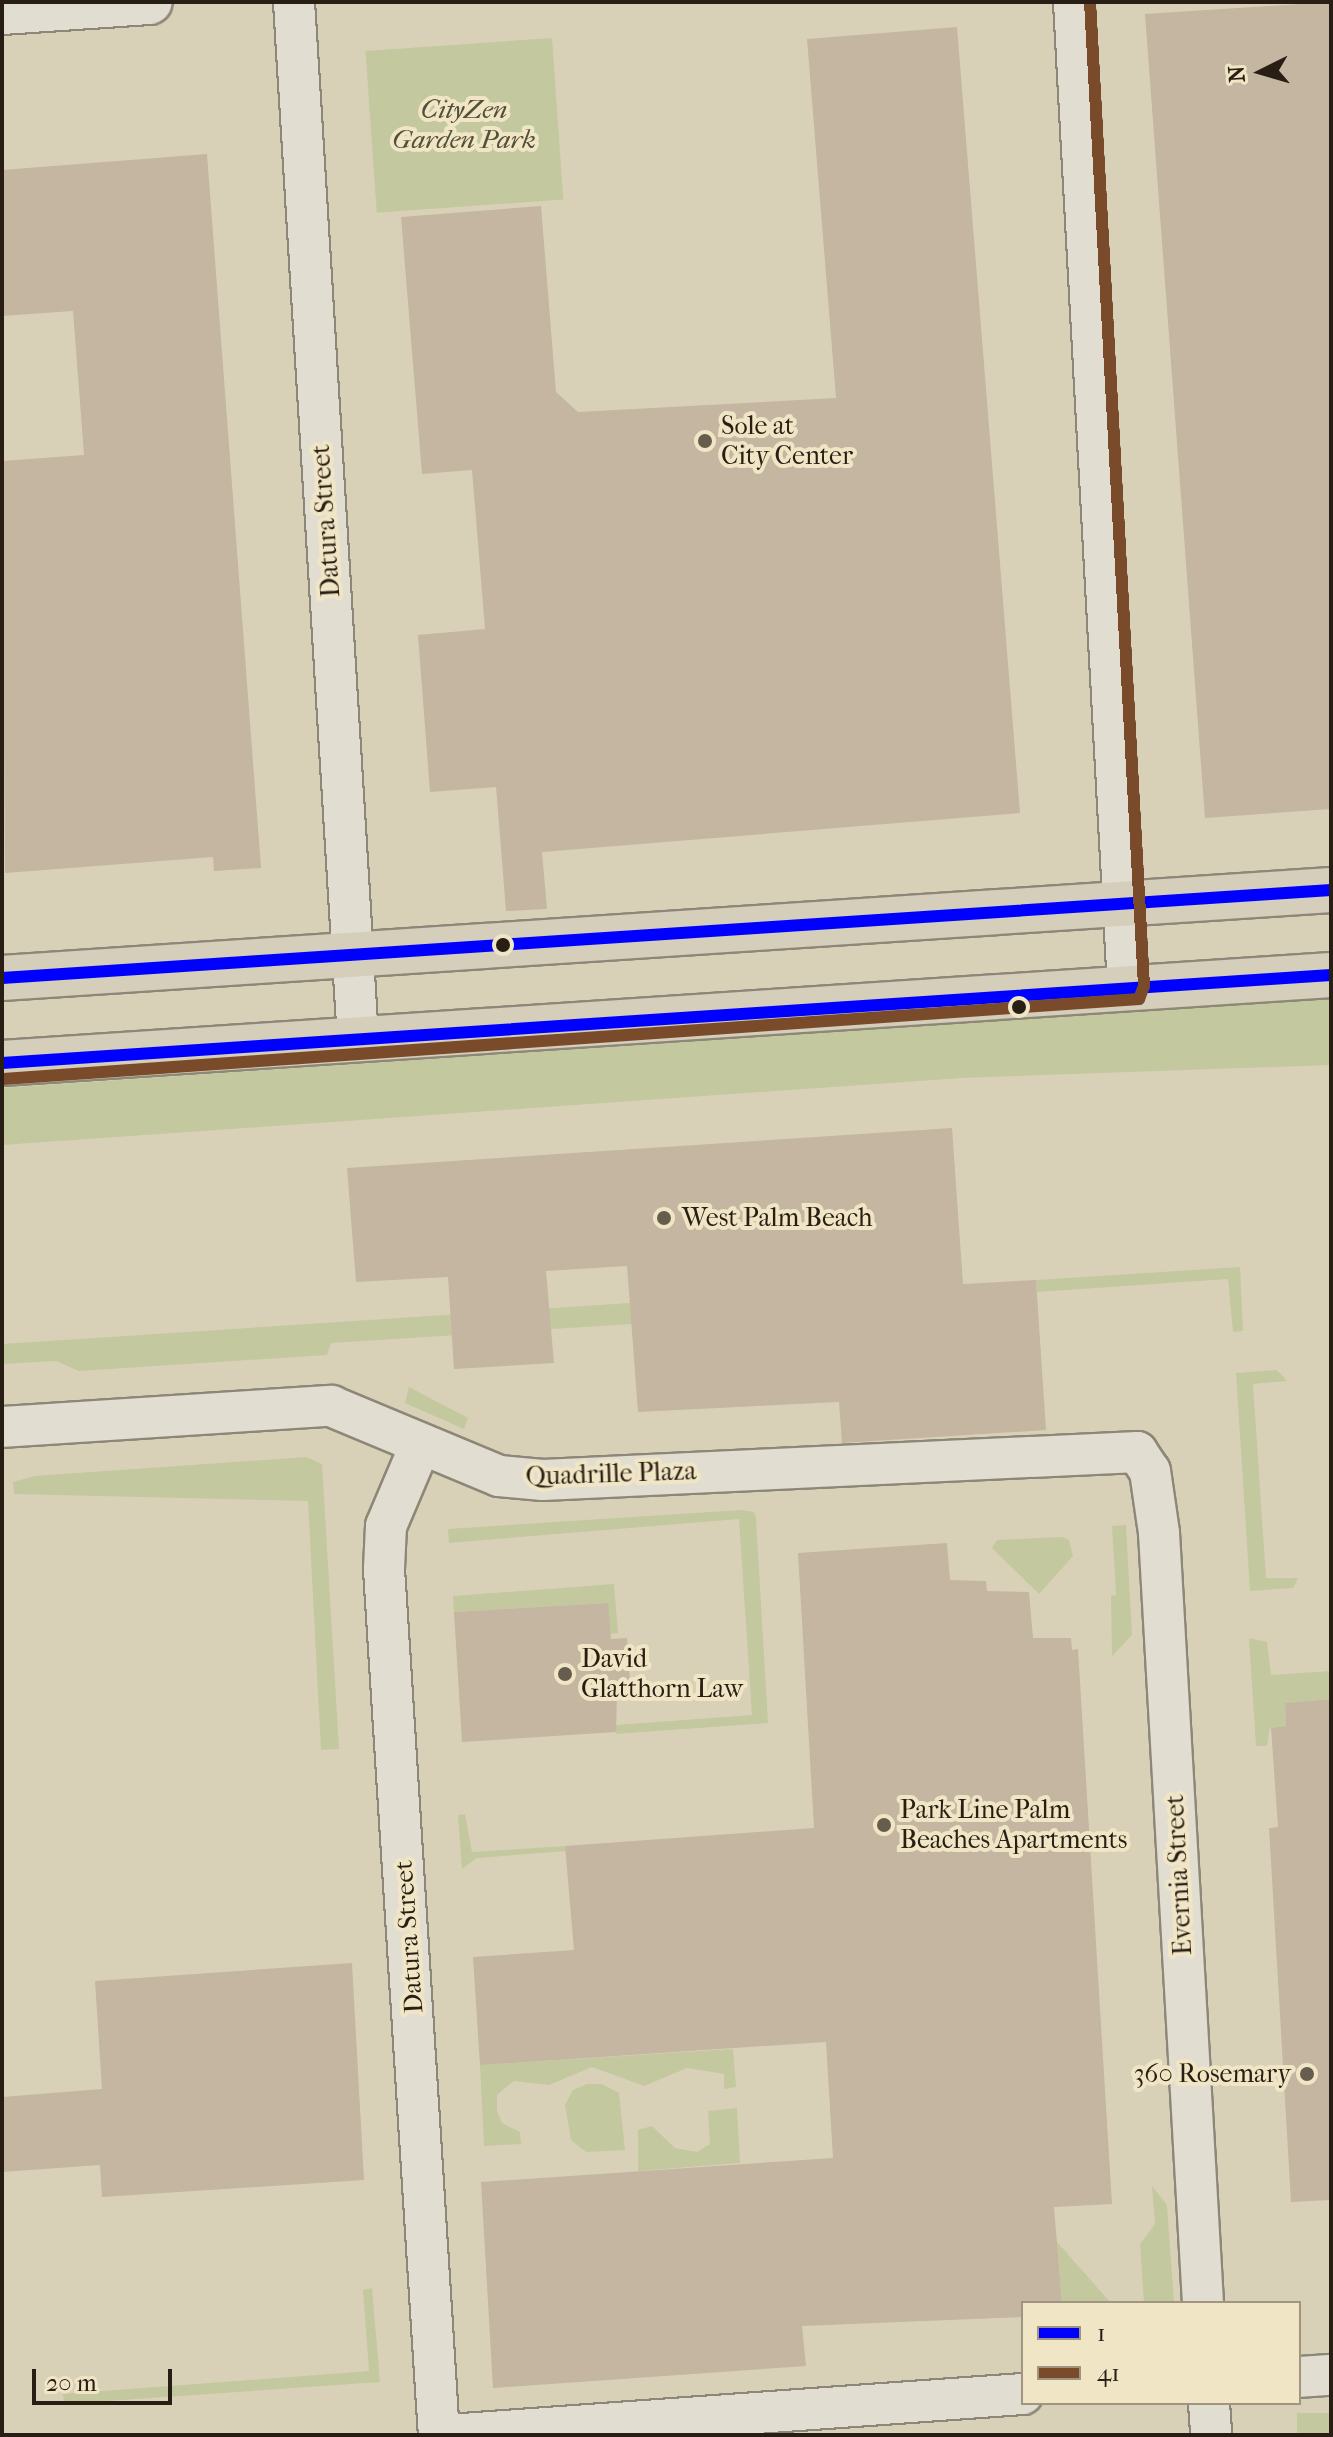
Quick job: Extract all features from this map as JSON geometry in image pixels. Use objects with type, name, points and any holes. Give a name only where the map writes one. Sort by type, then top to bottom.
[{"type":"main road","points":[[2,978],[1331,890]]},
{"type":"main road","points":[[2,1063],[1331,975]]},
{"type":"street","points":[[2,12],[150,2]]},
{"type":"street","name":"Datura Street","points":[[294,2],[358,1040]]},
{"type":"street","points":[[1074,2],[1128,987]]},
{"type":"street","name":"Quadrille Plaza","points":[[2,1427],[331,1406],[420,1446],[499,1476],[543,1480],[1137,1452]]},
{"type":"street","name":"Datura Street","points":[[420,1446],[386,1526],[384,1569],[439,2435]]},
{"type":"street","name":"Evernia Street","points":[[1137,1452],[1150,1471],[1159,1533],[1203,2301]]},
{"type":"street","points":[[1301,2377],[1331,2375]]},
{"type":"street","points":[[449,2435],[1021,2394]]},
{"type":"street","points":[[1209,2405],[1211,2435]]},
{"type":"green space","name":"CityZen Garden Park","points":[[552,38],[563,200],[377,213],[365,51]]},
{"type":"green space","points":[[1331,998],[1331,1065],[962,1078],[2,1145],[2,1088]]},
{"type":"green space","points":[[1240,1267],[1243,1331],[1233,1332],[1228,1279],[1037,1292],[1036,1280]]},
{"type":"green space","points":[[630,1303],[632,1324],[331,1343],[327,1355],[79,1371],[56,1361],[2,1364],[2,1344]]},
{"type":"green space","points":[[1277,1370],[1287,1381],[1253,1384],[1266,1578],[1298,1578],[1293,1588],[1250,1591],[1236,1373]]},
{"type":"green space","points":[[409,1387],[468,1418],[464,1429],[405,1403]]},
{"type":"green space","points":[[306,1457],[322,1464],[339,1749],[321,1750],[308,1501],[14,1494],[13,1482],[34,1476]]},
{"type":"green space","points":[[741,1510],[754,1512],[756,1518],[768,1723],[616,1734],[616,1725],[752,1715],[739,1519],[449,1543],[448,1529]]},
{"type":"green space","points":[[1126,1525],[1132,1635],[1112,1656],[1111,1596],[1116,1595],[1112,1526]]},
{"type":"green space","points":[[1062,1537],[1069,1540],[1073,1556],[1039,1594],[992,1548],[997,1540]]},
{"type":"green space","points":[[614,1584],[618,1633],[610,1634],[607,1603],[454,1612],[453,1596]]},
{"type":"green space","points":[[1249,1638],[1267,1642],[1271,1675],[1331,1671],[1331,1699],[1285,1703],[1286,1726],[1270,1728],[1267,1746],[1256,1746]]},
{"type":"green space","points":[[465,1814],[472,1852],[565,1846],[566,1851],[477,1858],[462,1869],[458,1815]]},
{"type":"green space","points":[[733,2049],[736,2087],[724,2089],[724,2074],[687,2068],[644,2086],[592,2067],[549,2085],[514,2081],[497,2095],[497,2111],[502,2123],[520,2132],[521,2144],[484,2146],[480,2065]]},
{"type":"green space","points":[[587,2084],[602,2084],[619,2093],[625,2150],[586,2152],[571,2140],[565,2105],[573,2090]]},
{"type":"green space","points":[[737,2108],[740,2163],[638,2171],[638,2130],[652,2126],[675,2148],[697,2152],[710,2144],[708,2111]]},
{"type":"green space","points":[[1152,2186],[1167,2205],[1174,2301],[1144,2301],[1140,2244],[1155,2224]]},
{"type":"green space","points":[[1057,2242],[1109,2301],[1062,2301]]},
{"type":"green space","points":[[372,2288],[380,2382],[64,2404],[63,2394],[369,2371],[363,2290]]},
{"type":"green space","points":[[1297,2413],[1331,2413],[1331,2435],[1297,2435]]},
{"type":"building","points":[[1331,2],[1331,809],[1205,818],[1145,14]]},
{"type":"building","name":"Sole at City Center","points":[[957,27],[1020,813],[542,852],[547,909],[506,911],[496,787],[430,792],[418,635],[485,629],[472,470],[422,474],[401,217],[541,206],[556,392],[578,412],[836,398],[807,39]]},
{"type":"building","points":[[207,154],[261,868],[214,871],[213,857],[5,873],[2,461],[84,455],[73,311],[2,316],[2,170]]},
{"type":"building","points":[[952,1128],[963,1284],[1036,1280],[1046,1430],[842,1443],[839,1402],[638,1412],[627,1266],[546,1271],[554,1363],[454,1369],[448,1277],[356,1282],[347,1168]]},
{"type":"building","points":[[947,1543],[950,1580],[986,1581],[987,1591],[1029,1592],[1033,1638],[1071,1638],[1072,1650],[1078,1649],[1112,2204],[1054,2207],[1062,2301],[1021,2301],[1021,2317],[802,2326],[806,2366],[493,2388],[481,2182],[833,2158],[826,2042],[480,2065],[473,1957],[574,1950],[565,1846],[814,1828],[798,1553]]},
{"type":"building","name":"David Glatthorn Law","points":[[608,1603],[611,1639],[627,1638],[631,1695],[617,1696],[616,1732],[462,1742],[454,1612]]},
{"type":"building","points":[[1331,1699],[1331,2200],[1291,2202],[1269,1828],[1278,1827],[1271,1728],[1286,1726],[1285,1703]]},
{"type":"building","points":[[352,1963],[364,2180],[102,2197],[100,2165],[2,2172],[2,2097],[102,2089],[95,1981]]},
{"type":"transit line","name":"41","points":[[3,1079],[1139,999],[1144,986],[1090,2]]},
{"type":"transit line","name":"1","points":[[2,978],[1331,890]]},
{"type":"transit line","name":"1","points":[[2,1063],[1331,975]]},
{"type":"place","name":"Sole at City Center","points":[[705,441]]},
{"type":"place","name":"West Palm Beach","points":[[664,1218]]},
{"type":"place","name":"David Glatthorn Law","points":[[565,1674]]},
{"type":"place","name":"Park Line Palm Beaches Apartments","points":[[884,1825]]},
{"type":"place","name":"360 Rosemary","points":[[1307,2074]]}]
